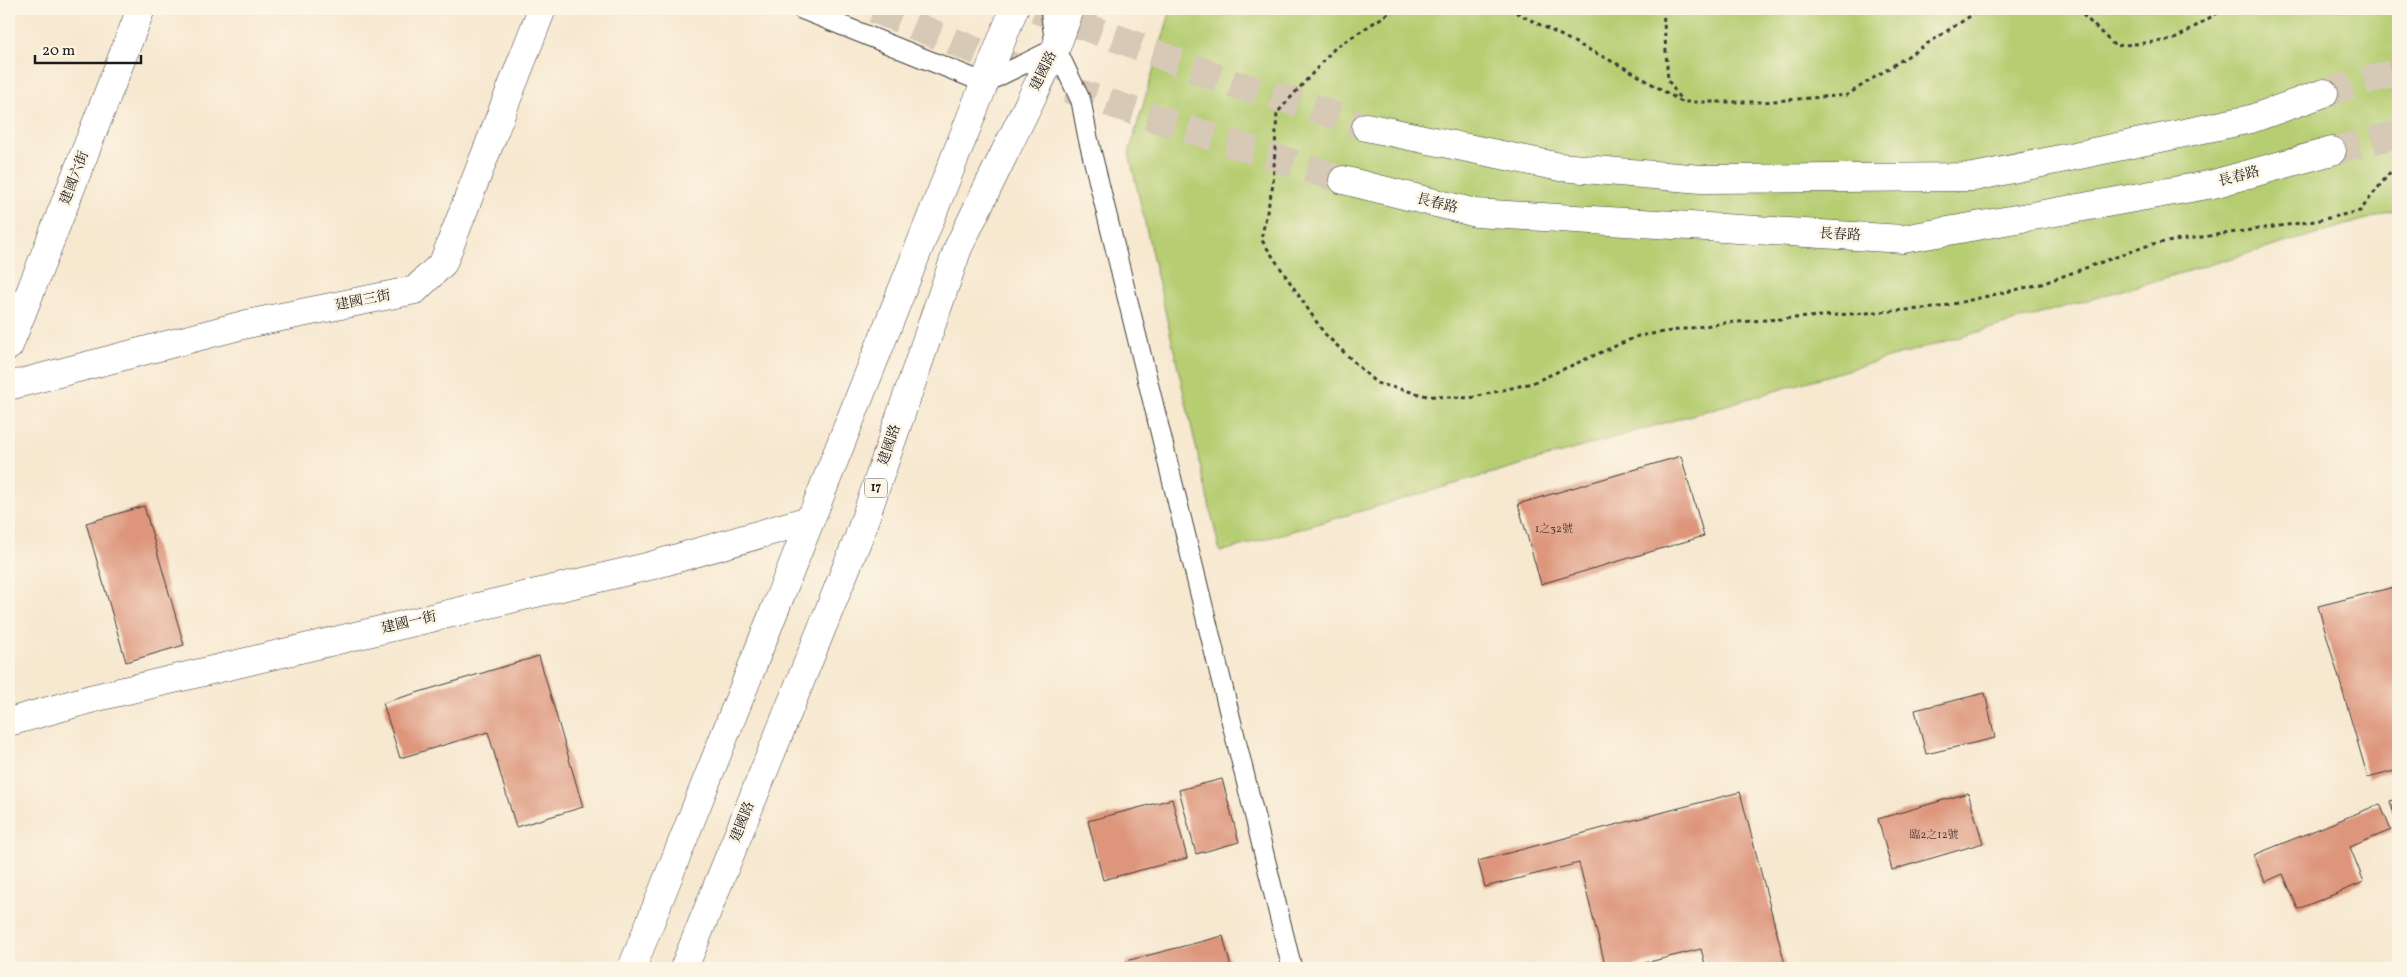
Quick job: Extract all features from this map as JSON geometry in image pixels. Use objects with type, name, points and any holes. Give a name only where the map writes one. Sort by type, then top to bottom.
[{"type":"street","name":"建國六街","points":[[9,346],[141,9]]},
{"type":"street","name":"建國三街","points":[[9,386],[247,324],[415,290],[443,263],[542,9]]},
{"type":"street","points":[[632,968],[1014,9]]},
{"type":"street","name":"建國路","points":[[684,968],[858,539],[958,248],[1056,48],[1070,9]]},
{"type":"street","points":[[1366,127],[1560,167],[1692,178],[1974,177],[2251,119],[2324,93]]},
{"type":"street","name":"長春路","points":[[1343,180],[1476,214],[1902,239],[2213,184],[2332,151]]},
{"type":"street","name":"建國一街","points":[[9,722],[94,698],[650,566],[809,520]]},
{"type":"lane","points":[[801,9],[985,83],[1056,48]]},
{"type":"lane","points":[[1050,9],[1056,48],[1081,101],[1088,138],[1292,968]]},
{"type":"path","points":[[1395,9],[1335,48],[1277,113],[1273,185],[1261,239],[1324,333],[1376,383],[1427,396],[1470,398],[1532,383],[1638,336],[1724,323],[1935,308],[2041,284],[2152,244],[2315,221],[2360,211],[2398,162]]},
{"type":"path","points":[[1509,9],[1629,70],[1682,102],[1762,102],[1847,95],[1972,15],[1978,9]]},
{"type":"path","points":[[1663,9],[1668,80],[1682,102]]},
{"type":"path","points":[[2077,9],[2115,46],[2173,40],[2224,9]]},
{"type":"green space","points":[[1171,9],[2398,9],[2398,210],[1220,552],[1129,153]]},
{"type":"building","points":[[1681,456],[1704,536],[1541,584],[1518,504]]},
{"type":"building","points":[[144,506],[184,645],[126,662],[86,523]]},
{"type":"building","points":[[2398,586],[2398,770],[2368,778],[2318,606]]},
{"type":"building","points":[[539,656],[583,807],[516,827],[488,732],[400,758],[383,703]]},
{"type":"building","points":[[1985,693],[1995,738],[1926,754],[1915,710]]},
{"type":"building","points":[[1222,779],[1239,842],[1196,854],[1179,790]]},
{"type":"building","points":[[1740,792],[1786,968],[1706,968],[1701,949],[1625,968],[1606,968],[1579,863],[1485,887],[1478,861]]},
{"type":"building","points":[[1968,793],[1983,843],[1892,870],[1878,819]]},
{"type":"building","points":[[1172,799],[1187,858],[1103,880],[1088,821]]},
{"type":"building","points":[[2398,799],[2398,828],[2390,801]]},
{"type":"building","points":[[2380,804],[2391,830],[2350,847],[2364,882],[2298,909],[2283,874],[2265,882],[2254,855]]},
{"type":"building","points":[[1223,936],[1231,968],[1128,968],[1126,961]]},
{"type":"tunnel","points":[[874,9],[1073,91],[1343,180]]},
{"type":"tunnel","points":[[1035,9],[1127,42],[1228,82],[1308,106],[1366,127]]},
{"type":"tunnel","points":[[2324,93],[2398,72]]},
{"type":"tunnel","points":[[2332,151],[2398,134]]}]
